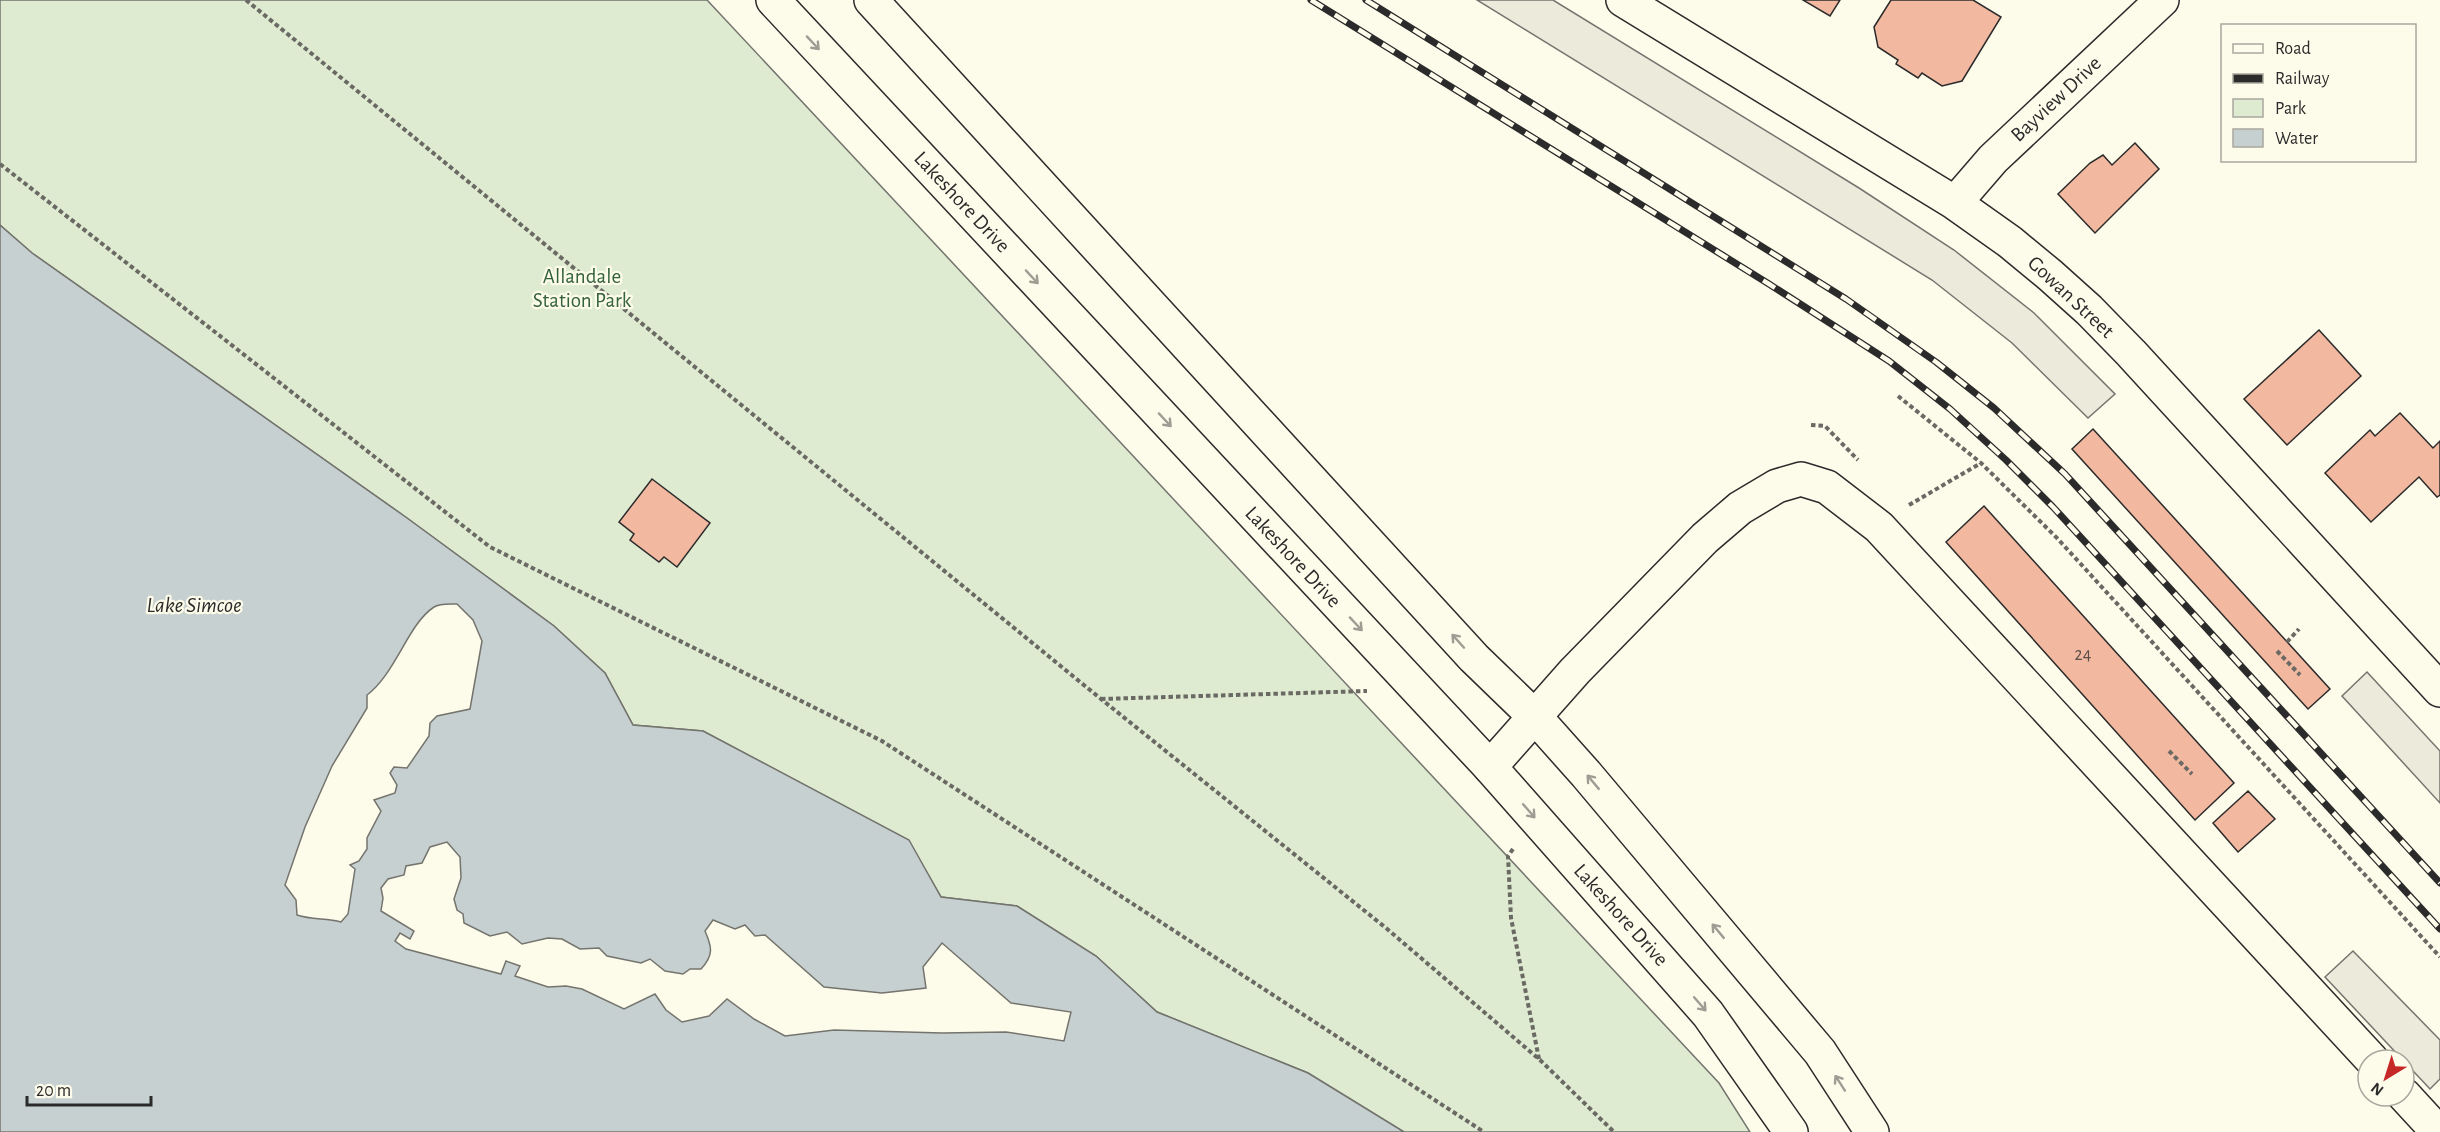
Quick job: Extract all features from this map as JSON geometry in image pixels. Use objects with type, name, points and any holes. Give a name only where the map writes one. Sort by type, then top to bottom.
[{"type":"main road","name":"Lakeshore Drive","points":[[773,0],[1490,767],[1708,1014],[1791,1132]]},
{"type":"main road","points":[[871,0],[1466,649],[1536,718],[1820,1052],[1872,1132]]},
{"type":"main road","name":"Gowan Street","points":[[1623,0],[1955,203],[2010,242],[2089,310],[2440,690]]},
{"type":"main road","name":"Bayview Drive","points":[[1955,203],[1993,159],[2162,0]]},
{"type":"main road","points":[[1490,767],[1583,663],[1705,538],[1740,508],[1777,486],[1801,479],[1827,487],[1879,526],[2361,1048]]},
{"type":"main road","points":[[2416,1108],[2438,1132]]},
{"type":"path","points":[[246,0],[1101,699],[1386,928],[1540,1060],[1614,1132]]},
{"type":"path","points":[[0,164],[490,547],[882,741],[1484,1132]]},
{"type":"path","points":[[1898,396],[1981,463],[2057,538],[2440,957]]},
{"type":"path","points":[[1904,507],[1981,463]]},
{"type":"path","points":[[2287,642],[2299,629]]},
{"type":"path","points":[[2277,651],[2300,675]]},
{"type":"path","points":[[1101,699],[1367,691],[1376,699]]},
{"type":"path","points":[[2169,751],[2192,774]]},
{"type":"path","points":[[1516,846],[1508,856],[1511,918],[1540,1060]]},
{"type":"green space","name":"Allandale Station Park","points":[[0,0],[707,0],[1719,1083],[1750,1132],[1404,1132],[1308,1073],[1157,1012],[1096,956],[1017,906],[941,897],[908,840],[703,731],[633,725],[605,673],[554,626],[407,518],[32,253],[0,225]]},
{"type":"shaded area","points":[[1477,0],[1553,0],[1859,188],[1954,250],[2034,313],[2115,394],[2088,418],[2012,343],[1932,280]]},
{"type":"shaded area","points":[[2367,672],[2440,751],[2440,803],[2342,696]]},
{"type":"shaded area","points":[[2353,951],[2440,1040],[2440,1079],[2430,1089],[2416,1074],[2416,1048],[2392,1048],[2325,977]]},
{"type":"water","name":"Lake Simcoe","points":[[0,225],[32,253],[407,518],[554,626],[605,673],[633,725],[703,731],[909,840],[941,897],[1017,906],[1096,956],[1157,1012],[1308,1073],[1404,1132],[0,1132]],"holes":[[[457,604],[473,620],[482,641],[470,709],[437,716],[430,723],[429,736],[407,768],[394,767],[390,773],[397,785],[395,793],[374,800],[381,811],[367,838],[367,849],[359,861],[350,865],[355,869],[348,914],[341,922],[297,915],[296,900],[285,885],[305,827],[332,766],[367,708],[367,695],[386,674],[425,615],[436,606]],[[447,842],[460,857],[461,878],[454,899],[457,910],[463,914],[464,923],[490,936],[507,932],[522,944],[548,938],[562,939],[580,949],[599,948],[607,956],[641,963],[650,959],[665,971],[683,974],[690,969],[701,969],[708,959],[710,946],[705,931],[713,920],[735,929],[745,925],[755,936],[765,935],[824,987],[882,993],[926,988],[923,967],[942,943],[1011,1003],[1071,1012],[1064,1041],[1006,1032],[834,1030],[785,1036],[754,1019],[727,999],[709,1016],[682,1022],[666,1010],[655,994],[624,1009],[582,989],[566,986],[548,987],[515,976],[520,966],[506,961],[501,974],[406,949],[395,941],[400,933],[410,939],[414,931],[381,911],[383,898],[381,888],[388,879],[404,875],[406,866],[422,863],[430,847]]]},
{"type":"building","points":[[1803,0],[1840,0],[1830,16]]},
{"type":"building","points":[[1891,0],[1973,0],[2001,17],[1962,81],[1942,86],[1922,73],[1918,78],[1896,64],[1898,60],[1878,47],[1874,27]]},
{"type":"building","points":[[2135,143],[2159,169],[2095,233],[2058,194],[2090,163],[2103,155],[2112,165]]},
{"type":"building","points":[[2319,330],[2361,376],[2287,445],[2244,399]]},
{"type":"building","points":[[2400,413],[2433,448],[2440,441],[2440,495],[2437,497],[2419,477],[2371,522],[2325,473],[2370,430],[2375,436]]},
{"type":"building","points":[[2093,429],[2330,689],[2308,709],[2072,449]]},
{"type":"building","points":[[652,479],[710,523],[677,567],[664,557],[659,562],[630,540],[634,534],[619,522]]},
{"type":"building","points":[[1984,506],[2234,783],[2195,820],[1946,542]]},
{"type":"building","points":[[2248,791],[2275,819],[2238,852],[2213,823]]},
{"type":"railway","points":[[1311,0],[1769,284],[1889,361],[1950,409],[2053,507],[2440,929]]},
{"type":"railway","points":[[1366,0],[1846,299],[1936,362],[1994,408],[2065,474],[2440,883]]}]
